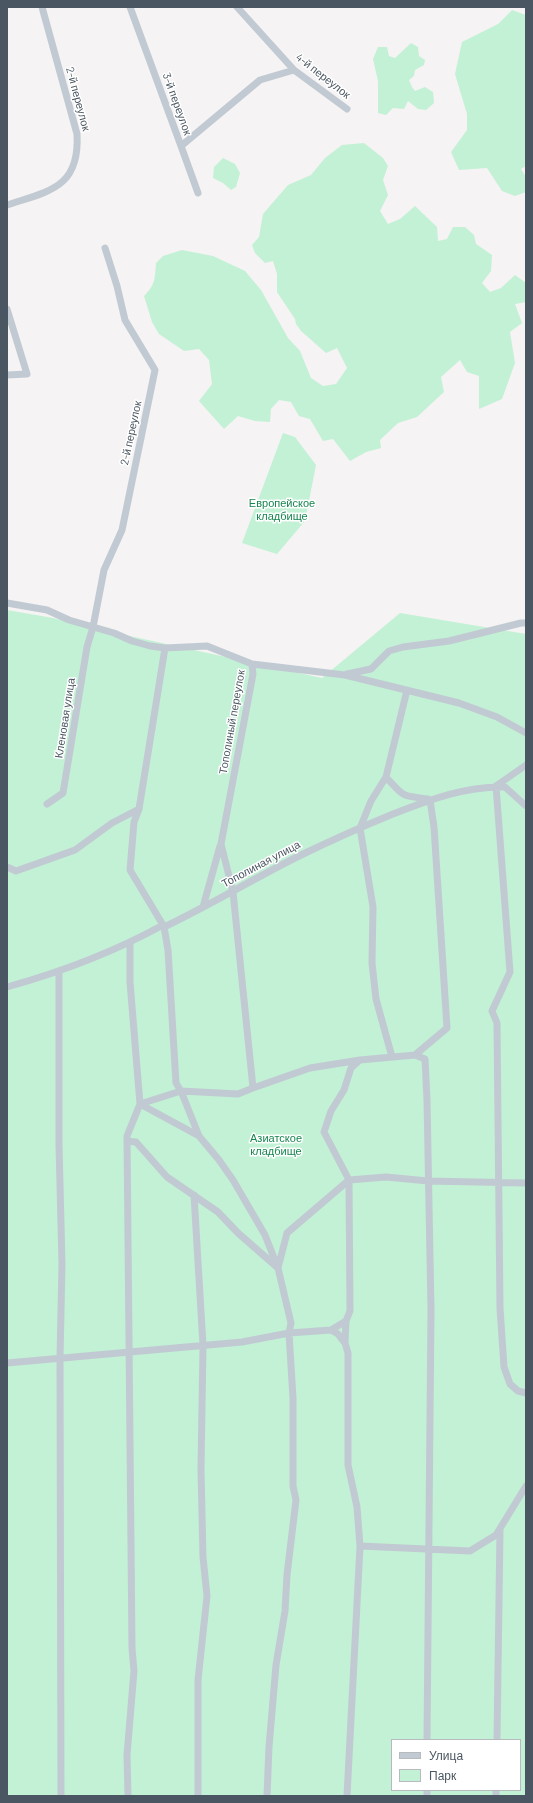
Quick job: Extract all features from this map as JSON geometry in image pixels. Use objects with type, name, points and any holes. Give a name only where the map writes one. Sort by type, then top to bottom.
[{"type":"street","name":"2-й переулок","points":[[7,205],[48,191],[65,181],[75,163],[78,148],[77,134],[42,7]]},
{"type":"street","name":"3-й переулок","points":[[130,7],[181,146],[260,80],[294,70]]},
{"type":"street","name":"4-й переулок","points":[[238,7],[294,70],[347,109]]},
{"type":"street","points":[[181,146],[198,193]]},
{"type":"street","name":"2-й переулок","points":[[93,628],[104,570],[122,530],[155,370],[125,320],[118,286],[106,248]]},
{"type":"street","points":[[7,309],[27,374],[7,375]]},
{"type":"street","points":[[7,603],[46,610],[69,620],[114,633],[132,641],[165,648],[208,646],[252,664]]},
{"type":"street","points":[[345,675],[371,670],[389,651],[403,647],[449,641],[526,623]]},
{"type":"street","name":"Кленовая улица","points":[[47,804],[63,793],[87,647],[93,628]]},
{"type":"street","points":[[165,648],[139,809],[134,822],[130,870],[164,926],[168,950],[176,1083],[181,1091],[199,1136],[233,1180],[264,1235],[278,1268],[291,1323],[289,1333],[294,1398],[293,1486],[296,1500],[287,1575],[285,1611],[276,1665],[269,1747],[267,1796]]},
{"type":"street","name":"Тополиный переулок","points":[[203,908],[221,844],[253,674],[252,664],[345,675],[459,703],[497,717],[526,733]]},
{"type":"street","points":[[392,1057],[376,999],[372,963],[373,908],[360,828],[371,801],[386,777],[407,690]]},
{"type":"street","points":[[496,786],[526,765]]},
{"type":"street","points":[[386,777],[406,797],[430,800],[434,827],[448,1028],[415,1055]]},
{"type":"street","points":[[496,786],[504,786],[520,803],[526,806]]},
{"type":"street","points":[[496,786],[510,972],[492,1011],[497,1023],[500,1308],[504,1367],[510,1384],[518,1391],[526,1393]]},
{"type":"street","name":"Тополиная улица","points":[[7,987],[59,971],[130,943],[203,908],[299,856],[360,828],[430,800],[468,790],[496,786]]},
{"type":"street","points":[[7,867],[16,871],[75,850],[112,823],[139,809]]},
{"type":"street","name":"Тополиный переулок","points":[[221,844],[233,892],[253,1088]]},
{"type":"street","points":[[128,1796],[127,1755],[134,1671],[132,1648],[127,1136],[140,1104],[130,982],[130,943]]},
{"type":"street","points":[[59,971],[59,1144],[62,1264],[60,1358],[61,1796]]},
{"type":"street","points":[[140,1104],[181,1091],[238,1094],[310,1068],[360,1060],[415,1055],[425,1059],[431,1310],[427,1739]]},
{"type":"street","points":[[347,1796],[360,1546],[357,1507],[348,1465],[348,1354],[345,1343],[346,1321],[350,1311],[349,1180],[324,1132],[332,1111],[344,1090],[351,1068],[360,1060]]},
{"type":"street","points":[[140,1104],[199,1136]]},
{"type":"street","points":[[127,1141],[136,1142],[167,1177],[218,1212],[238,1233],[278,1268]]},
{"type":"street","points":[[278,1268],[287,1233],[349,1180],[386,1177],[526,1183]]},
{"type":"street","points":[[194,1195],[203,1345],[201,1478],[203,1557],[207,1596],[198,1680],[198,1796]]},
{"type":"street","points":[[7,1363],[242,1342],[289,1333],[331,1330],[346,1321]]},
{"type":"street","points":[[331,1330],[338,1334],[345,1343]]},
{"type":"street","points":[[360,1546],[470,1551],[496,1535],[526,1486]]},
{"type":"street","points":[[496,1739],[500,1530]]},
{"type":"green space","points":[[512,10],[526,15],[526,166],[521,169],[526,177],[526,192],[515,196],[502,191],[487,168],[459,170],[451,152],[467,130],[467,114],[455,74],[462,42],[498,24]]},
{"type":"green space","points":[[411,43],[418,47],[419,56],[425,60],[424,65],[415,70],[414,76],[409,80],[415,91],[425,87],[433,92],[434,103],[426,110],[418,109],[408,101],[404,109],[393,108],[386,115],[378,113],[378,81],[373,59],[378,47],[387,47],[389,56],[395,58]]},
{"type":"green space","points":[[364,143],[383,158],[388,166],[383,180],[388,195],[380,211],[388,224],[400,219],[415,206],[437,227],[438,241],[447,239],[453,227],[465,227],[474,235],[476,244],[492,255],[491,271],[482,283],[490,292],[501,288],[515,275],[526,283],[526,302],[515,304],[522,323],[510,332],[515,363],[502,399],[479,409],[479,376],[467,372],[460,360],[441,377],[444,392],[417,417],[398,423],[380,440],[381,448],[366,452],[350,461],[333,439],[323,441],[310,419],[299,416],[291,402],[279,400],[271,409],[270,422],[255,421],[238,416],[224,429],[199,401],[212,384],[209,360],[199,349],[184,351],[159,334],[152,322],[144,296],[154,281],[156,263],[163,256],[182,250],[213,256],[245,271],[261,290],[288,338],[300,351],[311,378],[323,386],[336,384],[347,368],[337,348],[326,353],[301,331],[277,292],[277,274],[273,261],[265,263],[255,253],[252,245],[259,237],[263,214],[288,185],[311,175],[325,158],[342,145]]},
{"type":"green space","points":[[223,158],[235,164],[240,173],[236,187],[231,190],[223,183],[213,178],[214,167]]},
{"type":"green space","name":"Европейское кладбище","points":[[283,433],[295,437],[316,465],[305,521],[277,554],[242,543]]},
{"type":"green space","name":"Азиатское кладбище","points":[[7,610],[53,618],[322,678],[400,613],[526,634],[526,1796],[7,1796]]}]
